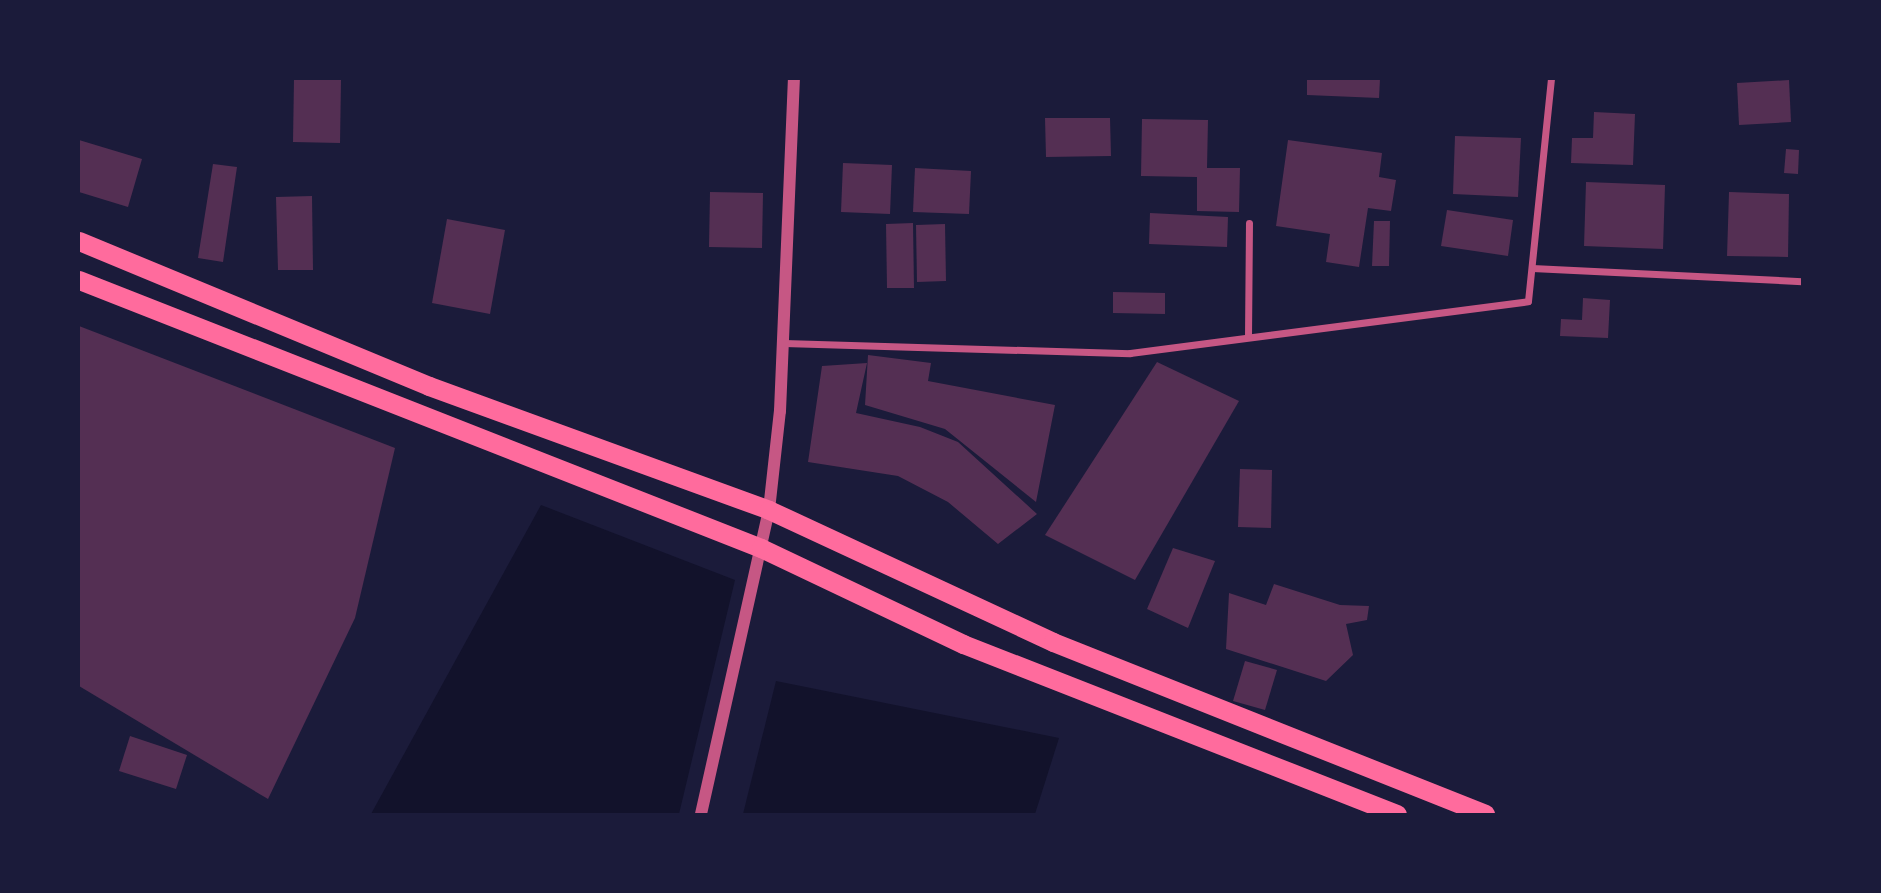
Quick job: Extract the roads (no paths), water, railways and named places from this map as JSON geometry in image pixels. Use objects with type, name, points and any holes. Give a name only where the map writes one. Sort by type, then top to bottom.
[{"type":"highway","points":[[79,240],[429,386],[769,510],[1054,642],[1485,814]]},
{"type":"highway","points":[[79,280],[761,548],[963,644],[1397,814]]},
{"type":"street","points":[[701,814],[769,510],[784,342],[794,79]]},
{"type":"street","points":[[784,342],[1130,353],[1528,301],[1551,79]]},
{"type":"street","points":[[1248,337],[1249,223]]},
{"type":"street","points":[[1532,268],[1802,281]]}]
